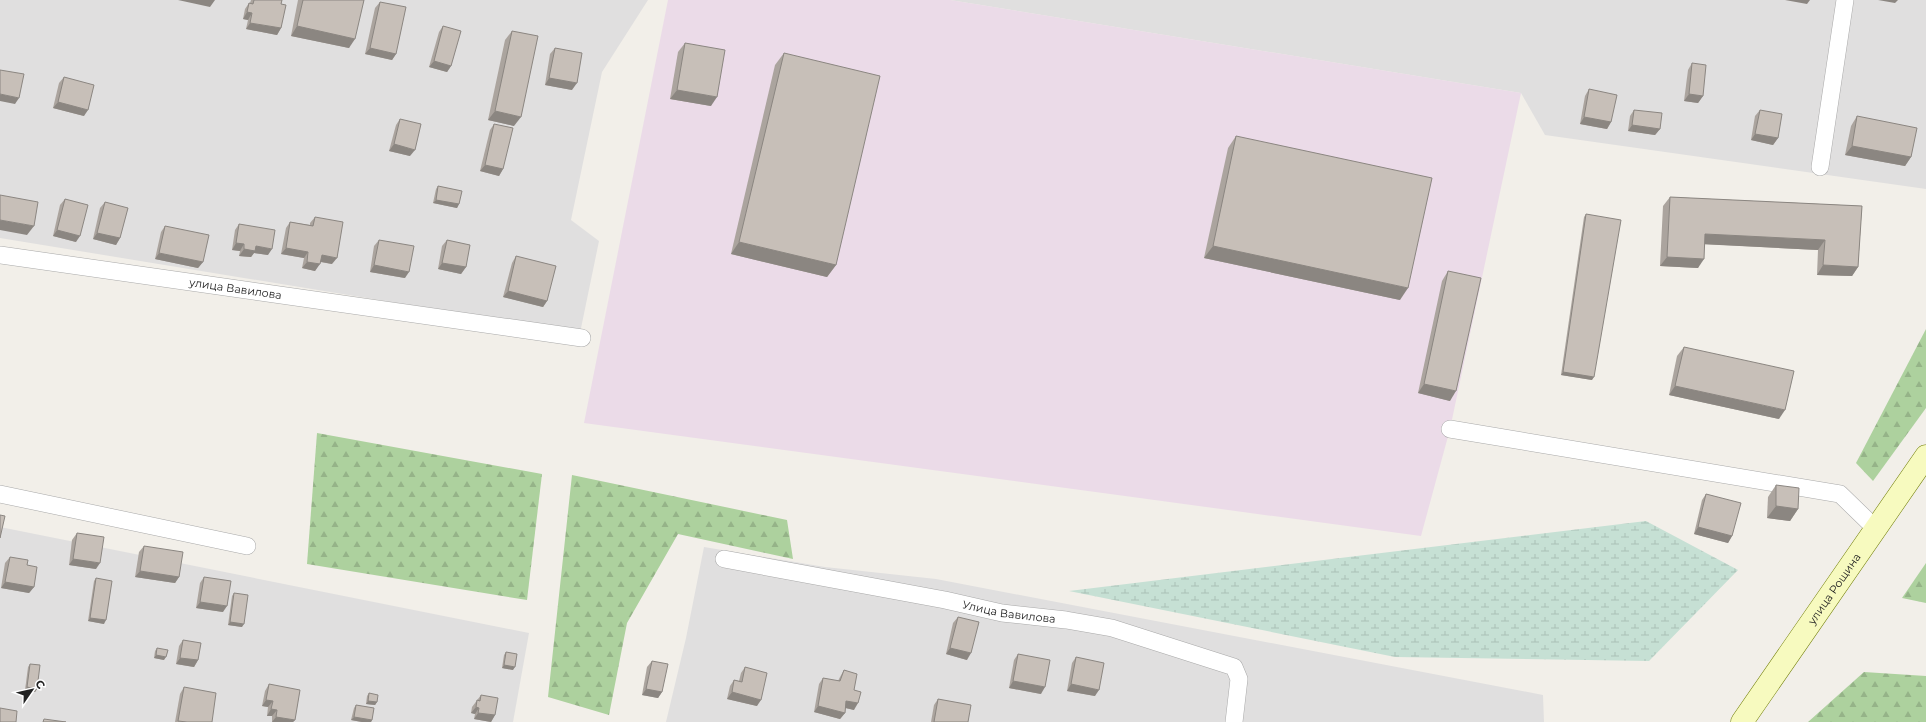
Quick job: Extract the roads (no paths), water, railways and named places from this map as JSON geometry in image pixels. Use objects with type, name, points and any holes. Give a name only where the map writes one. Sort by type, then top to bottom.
[{"type":"street","points":[[1820,168],[1845,0]]},
{"type":"street","name":"улица Вавилова","points":[[0,255],[582,338]]},
{"type":"street","points":[[1450,429],[1840,494],[1875,528]]},
{"type":"street","name":"улица Рощина","points":[[1742,722],[1926,456]]},
{"type":"street","points":[[0,494],[246,546]]},
{"type":"street","name":"Улица Вавилова","points":[[724,559],[945,600],[1002,613],[1066,620],[1112,628],[1234,667],[1239,679],[1234,722]]}]
